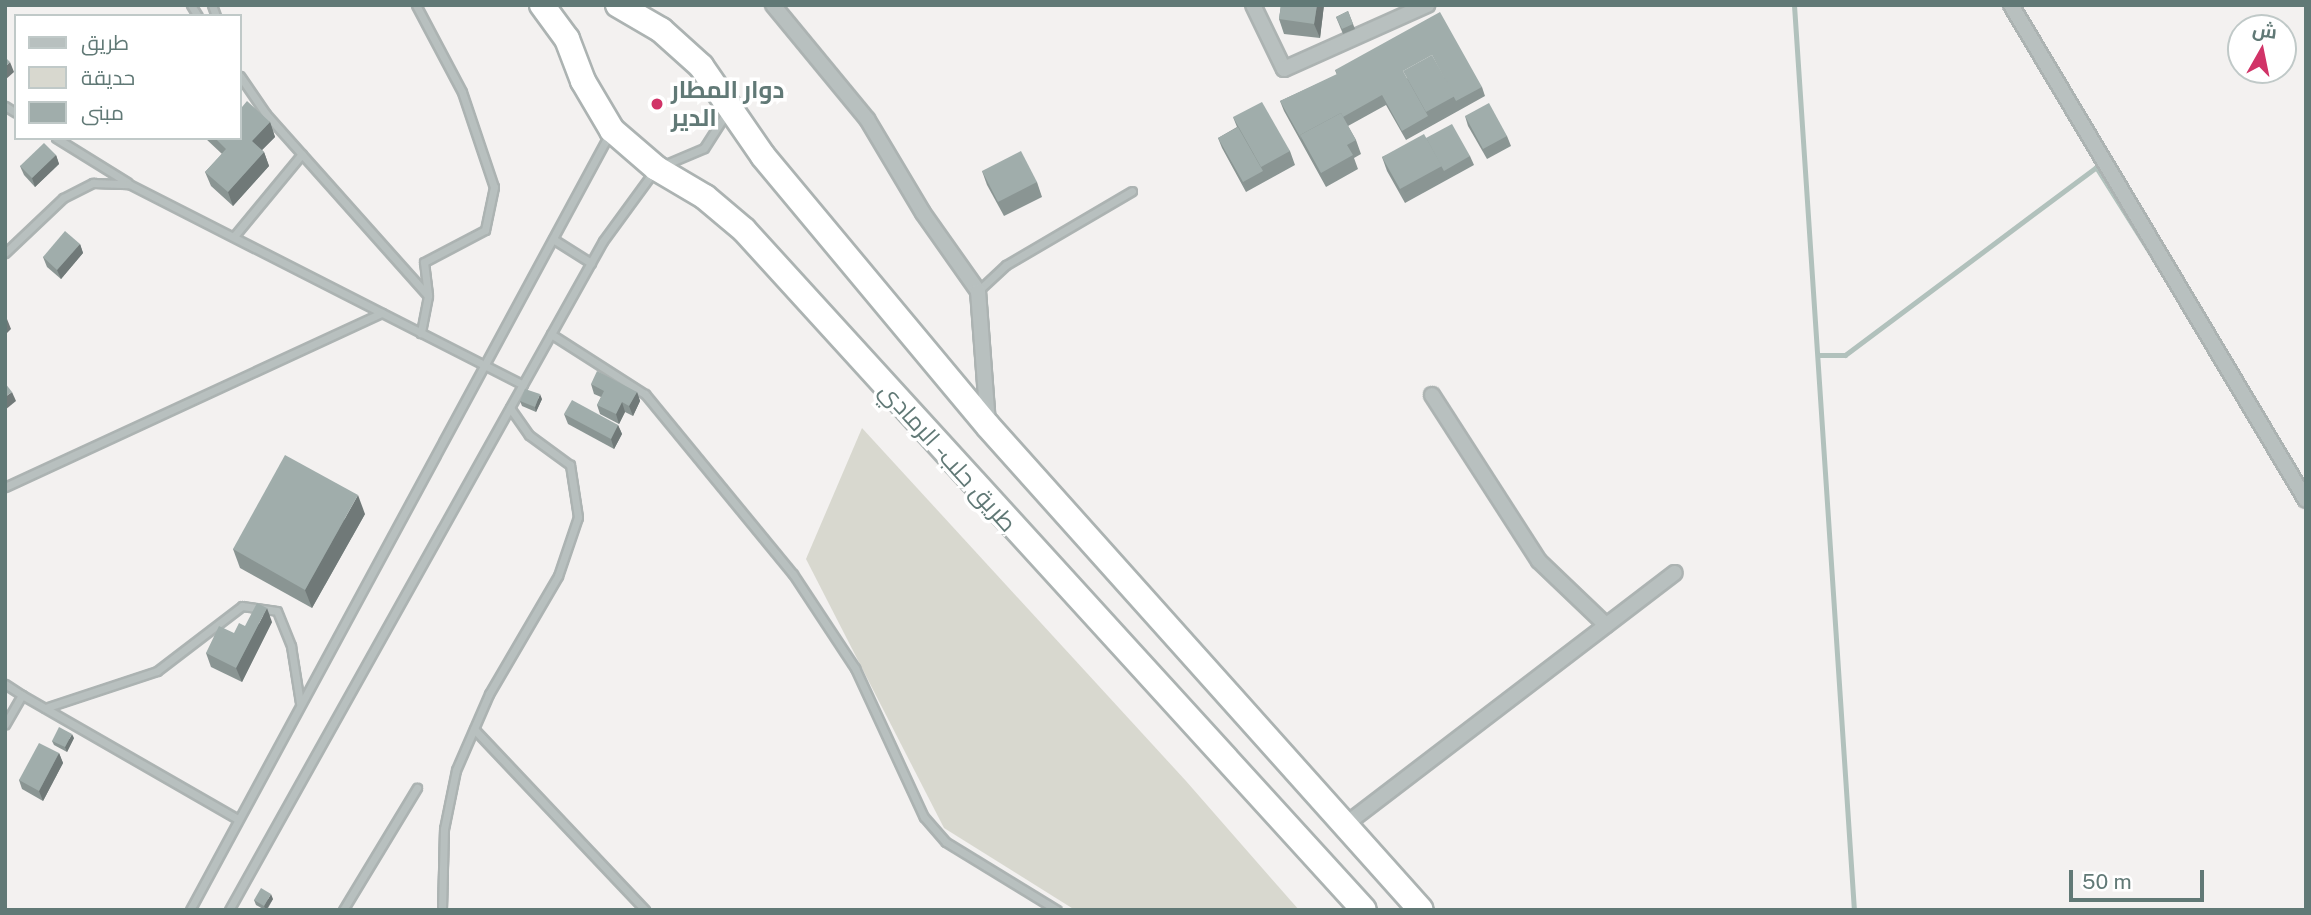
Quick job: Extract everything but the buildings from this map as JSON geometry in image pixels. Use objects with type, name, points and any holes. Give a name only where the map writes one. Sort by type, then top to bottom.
[{"type":"highway","name":"طريق حلب - الرمادي","points":[[542,5],[567,39],[583,81],[612,130],[656,168],[705,197],[744,230],[1364,910]]},
{"type":"highway","name":"طريق حلب - الرمادي","points":[[618,5],[682,46],[730,107],[763,156],[988,426],[1421,910]]},
{"type":"street","points":[[773,5],[867,119],[923,213],[978,291],[988,426]]},
{"type":"street","points":[[1253,5],[1284,69],[1427,5]]},
{"type":"street","points":[[2011,5],[2306,500]]},
{"type":"street","points":[[1432,395],[1539,561],[1606,625]]},
{"type":"street","points":[[1345,825],[1675,573]]},
{"type":"lane","points":[[416,5],[463,92],[494,187],[485,230],[424,262],[428,296],[421,333]]},
{"type":"lane","points":[[242,79],[302,154],[428,296]]},
{"type":"lane","points":[[229,910],[591,263],[656,168],[704,148],[718,132],[730,107]]},
{"type":"lane","points":[[190,910],[612,130]]},
{"type":"lane","points":[[59,140],[129,184],[234,235],[523,385]]},
{"type":"lane","points":[[234,235],[302,154]]},
{"type":"lane","points":[[5,253],[62,198],[93,183],[129,184]]},
{"type":"lane","points":[[978,291],[1006,265],[1132,191]]},
{"type":"lane","points":[[553,239],[591,263]]},
{"type":"lane","points":[[5,487],[383,313]]},
{"type":"lane","points":[[551,334],[645,394],[793,574],[855,668],[924,817],[946,842],[1057,910]]},
{"type":"lane","points":[[442,910],[444,829],[456,770],[474,729],[558,576],[578,517],[570,466],[529,435],[510,408]]},
{"type":"lane","points":[[45,708],[157,671],[242,606],[277,611],[291,646],[300,705]]},
{"type":"lane","points":[[5,684],[239,820]]},
{"type":"lane","points":[[5,724],[22,695]]},
{"type":"lane","points":[[474,729],[645,910]]},
{"type":"lane","points":[[343,910],[417,788]]},
{"type":"green space","points":[[862,428],[1186,781],[1299,910],[1075,910],[944,828],[806,559]]},
{"type":"waterway","points":[[1794,5],[1854,910]]},
{"type":"waterway","points":[[1819,355],[1845,355],[2096,167],[2171,286]]},
{"type":"place","name":"دوار المطار الدير","points":[[657,104]]}]
